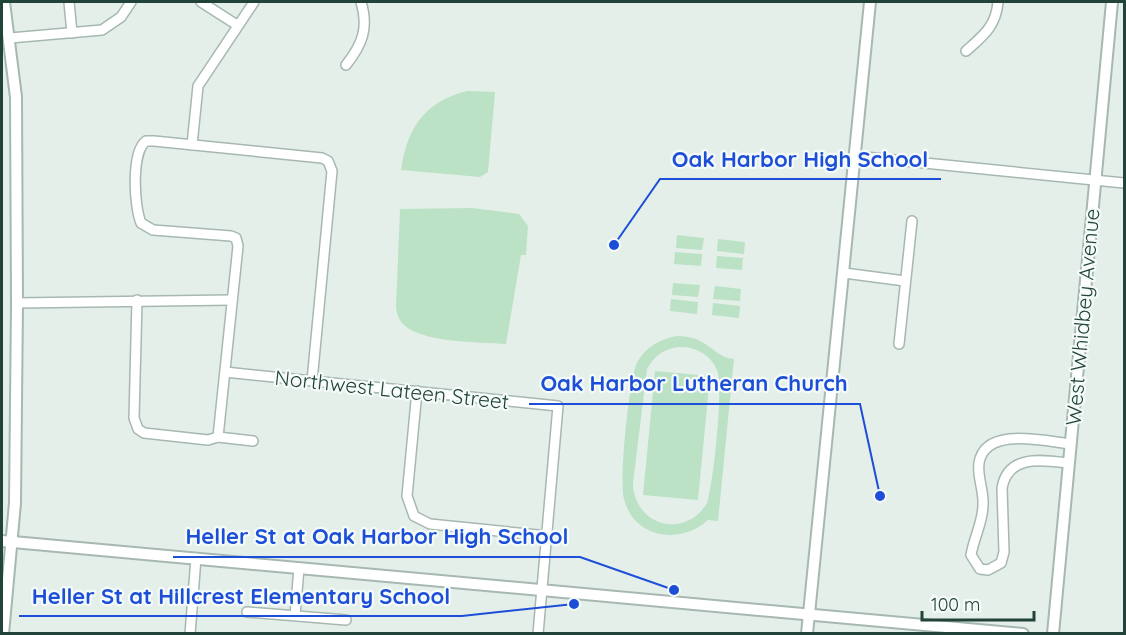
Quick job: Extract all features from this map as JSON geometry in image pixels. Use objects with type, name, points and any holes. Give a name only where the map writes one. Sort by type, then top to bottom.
[{"type":"street","points":[[3,633],[16,303],[16,97],[4,2]]},
{"type":"street","points":[[69,2],[72,33]]},
{"type":"street","points":[[9,38],[92,32],[112,25],[131,2]]},
{"type":"street","points":[[201,2],[237,25]]},
{"type":"street","points":[[192,145],[198,86],[254,2]]},
{"type":"street","points":[[346,65],[363,39],[365,27],[361,2]]},
{"type":"street","points":[[807,633],[870,2]]},
{"type":"street","points":[[966,51],[990,30],[996,18],[998,2]]},
{"type":"street","name":"West Whidbey Avenue","points":[[1053,633],[1112,2]]},
{"type":"street","points":[[218,437],[238,246],[236,238],[153,230],[141,222],[137,213],[136,160],[141,144],[146,141],[316,156],[330,165],[312,381]]},
{"type":"street","points":[[855,156],[1125,183]]},
{"type":"street","points":[[899,344],[912,221]]},
{"type":"street","points":[[844,273],[905,281]]},
{"type":"street","points":[[137,300],[134,418],[137,426],[144,433],[208,440],[218,437],[253,441]]},
{"type":"street","points":[[16,303],[232,300]]},
{"type":"street","name":"Northwest Lateen Street","points":[[225,372],[558,406],[548,536]]},
{"type":"street","points":[[417,392],[407,496],[414,516],[430,524],[548,536],[538,633]]},
{"type":"street","points":[[1068,463],[1034,459],[1012,467],[1002,488],[1004,552],[1001,563],[988,570],[980,568],[971,555],[983,514],[984,494],[979,475],[981,454],[988,446],[1005,438],[1070,444]]},
{"type":"street","points":[[7,542],[1023,633]]},
{"type":"street","points":[[190,633],[196,558]]},
{"type":"street","points":[[295,615],[299,567]]},
{"type":"street","points":[[247,612],[346,620]]},
{"type":"green space","points":[[467,91],[495,92],[488,172],[480,177],[401,170],[408,141],[420,119],[439,102]]},
{"type":"green space","points":[[472,208],[519,214],[528,226],[526,255],[521,255],[506,344],[451,340],[423,335],[403,324],[397,314],[400,209]]},
{"type":"green space","points":[[677,235],[704,238],[702,250],[676,248]]},
{"type":"green space","points":[[718,239],[745,242],[744,254],[717,251]]},
{"type":"green space","points":[[675,252],[702,254],[701,266],[674,264]]},
{"type":"green space","points":[[717,256],[743,258],[742,270],[716,268]]},
{"type":"green space","points":[[673,283],[700,285],[698,297],[672,295]]},
{"type":"green space","points":[[715,286],[741,289],[740,301],[713,299]]},
{"type":"green space","points":[[671,299],[698,302],[697,314],[670,311]]},
{"type":"green space","points":[[713,303],[740,306],[739,318],[712,315]]},
{"type":"green space","points":[[671,337],[696,339],[720,355],[734,359],[718,521],[708,520],[685,533],[672,535],[648,530],[638,523],[629,512],[623,489],[628,408],[637,363],[649,348]],"holes":[[[679,347],[700,351],[711,361],[717,370],[719,380],[717,436],[712,477],[707,503],[698,515],[686,522],[662,523],[651,518],[642,509],[636,498],[633,483],[647,369],[658,355],[668,350]]]},
{"type":"green space","points":[[655,371],[710,376],[698,500],[643,495]]},
{"type":"place","name":"Oak Harbor High School","points":[[614,245]]},
{"type":"place","name":"Oak Harbor Lutheran Church","points":[[880,496]]},
{"type":"place","name":"Heller St at Oak Harbor High School","points":[[674,590]]},
{"type":"place","name":"Heller St at Hillcrest Elementary School","points":[[574,604]]}]
